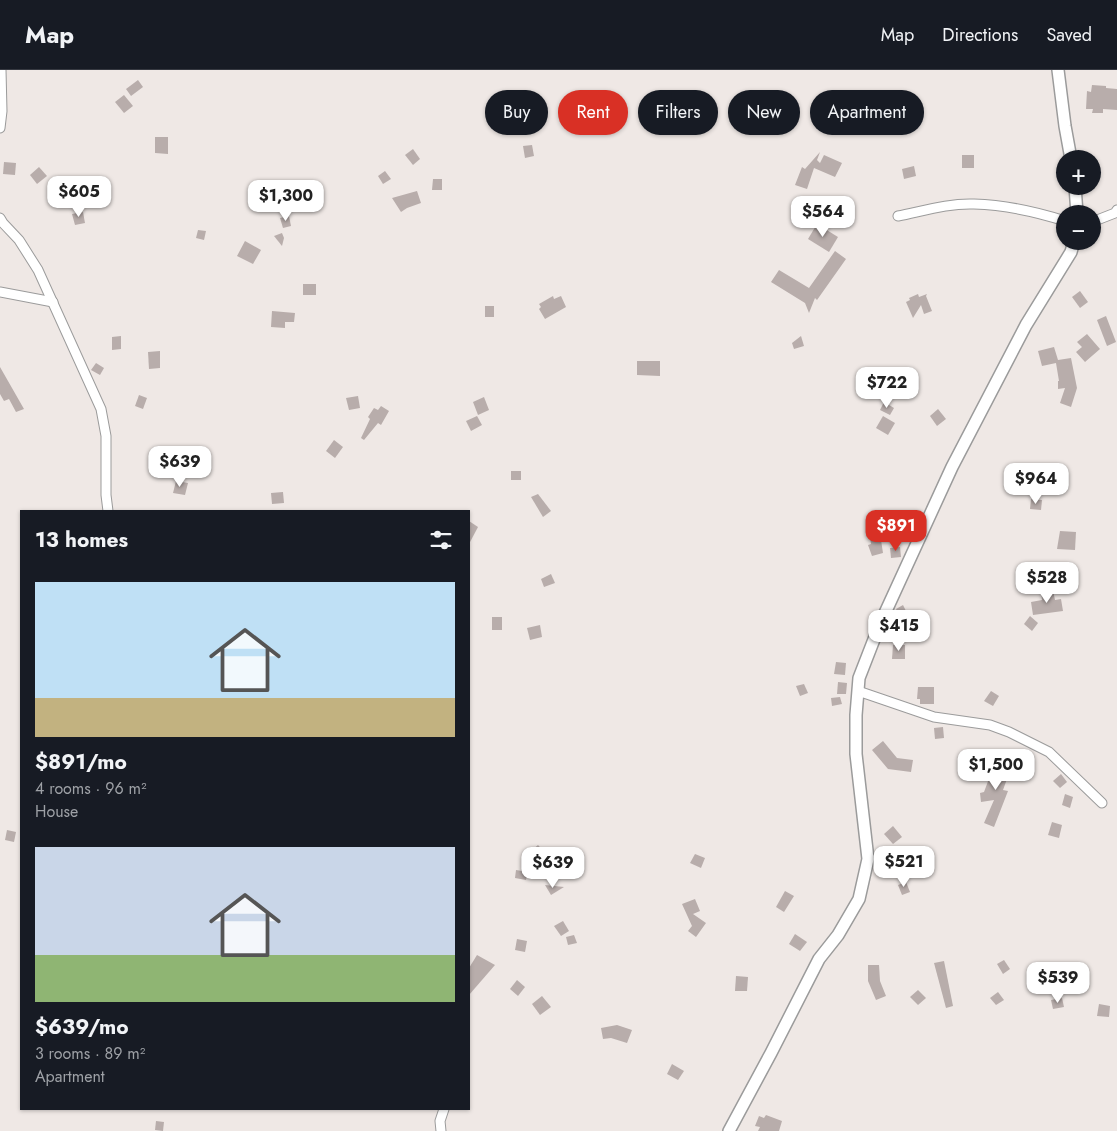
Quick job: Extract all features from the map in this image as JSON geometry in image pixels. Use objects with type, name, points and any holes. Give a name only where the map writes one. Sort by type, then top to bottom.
[{"type":"street","points":[[0,128],[2,70]]},
{"type":"street","points":[[1058,70],[1070,150]]},
{"type":"street","points":[[898,216],[934,208],[974,204],[1013,209],[1056,218]]},
{"type":"street","points":[[1101,218],[1115,213],[1117,210]]},
{"type":"street","points":[[0,218],[19,240],[38,270],[101,408],[106,436],[108,510]]},
{"type":"street","points":[[729,1131],[819,959],[838,935],[859,899],[868,859],[856,754],[859,678],[880,624],[952,467],[1026,325],[1072,250]]},
{"type":"street","points":[[0,292],[53,302]]},
{"type":"street","points":[[858,691],[934,717],[990,725],[1009,732],[1049,752],[1102,804]]},
{"type":"street","points":[[441,1131],[440,1121],[444,1110]]},
{"type":"building","points":[[138,80],[143,87],[131,96],[126,89]]},
{"type":"building","points":[[1092,85],[1117,89],[1117,110],[1103,109],[1103,113],[1092,113],[1093,109],[1086,109],[1087,91],[1091,92]]},
{"type":"building","points":[[124,95],[133,106],[124,113],[115,102]]},
{"type":"building","points":[[155,137],[168,137],[168,154],[155,153]]},
{"type":"building","points":[[532,145],[534,156],[525,158],[523,146]]},
{"type":"building","points":[[413,149],[420,159],[413,165],[405,155]]},
{"type":"building","points":[[820,152],[817,160],[820,163],[824,155],[842,163],[835,177],[814,168],[807,189],[795,185],[802,167],[805,169]]},
{"type":"building","points":[[962,155],[974,155],[974,168],[962,168]]},
{"type":"building","points":[[4,162],[16,163],[15,175],[3,174]]},
{"type":"building","points":[[914,166],[916,176],[904,179],[902,169]]},
{"type":"building","points":[[39,167],[47,176],[37,184],[30,175]]},
{"type":"building","points":[[385,171],[391,179],[383,184],[378,176]]},
{"type":"building","points":[[433,179],[442,179],[442,190],[432,190]]},
{"type":"building","points":[[269,183],[277,195],[267,202],[259,190]]},
{"type":"building","points":[[417,191],[421,203],[401,212],[392,198]]},
{"type":"building","points":[[83,212],[85,223],[75,225],[72,214]]},
{"type":"building","points":[[289,216],[291,226],[283,228],[280,218]]},
{"type":"building","points":[[817,224],[838,237],[829,252],[808,239]]},
{"type":"building","points":[[198,230],[206,231],[204,240],[196,238]]},
{"type":"building","points":[[282,233],[284,238],[282,246],[274,236]]},
{"type":"building","points":[[245,241],[261,250],[253,264],[237,256]]},
{"type":"building","points":[[835,251],[846,259],[817,300],[815,298],[809,313],[805,303],[771,282],[779,270],[809,288]]},
{"type":"building","points":[[303,284],[316,284],[316,295],[303,295]]},
{"type":"building","points":[[1080,291],[1088,302],[1080,308],[1072,297]]},
{"type":"building","points":[[918,294],[919,297],[927,294],[926,296],[932,311],[924,314],[921,305],[913,318],[906,302],[910,300],[909,298]]},
{"type":"building","points":[[553,296],[554,299],[561,296],[566,307],[545,319],[539,309],[541,307],[539,304]]},
{"type":"building","points":[[485,306],[494,306],[494,317],[485,317]]},
{"type":"building","points":[[272,311],[295,313],[294,322],[285,322],[285,328],[271,327]]},
{"type":"building","points":[[1106,316],[1116,342],[1107,346],[1097,320]]},
{"type":"building","points":[[1087,334],[1100,349],[1085,362],[1076,352],[1082,347],[1077,342]]},
{"type":"building","points":[[121,336],[121,349],[112,350],[112,337]]},
{"type":"building","points":[[801,336],[804,346],[794,349],[792,343]]},
{"type":"building","points":[[1054,347],[1058,360],[1071,358],[1077,388],[1071,407],[1060,403],[1065,388],[1058,389],[1059,381],[1056,363],[1042,366],[1038,351]]},
{"type":"building","points":[[160,351],[160,368],[149,369],[148,352]]},
{"type":"building","points":[[637,361],[660,361],[660,376],[637,375]]},
{"type":"building","points":[[96,363],[104,368],[100,375],[91,370]]},
{"type":"building","points":[[0,367],[24,409],[16,412],[9,399],[4,401],[0,394]]},
{"type":"building","points":[[139,395],[147,398],[143,409],[135,406]]},
{"type":"building","points":[[358,396],[360,408],[349,410],[346,398]]},
{"type":"building","points":[[484,397],[489,410],[478,415],[473,402]]},
{"type":"building","points":[[884,402],[894,408],[890,415],[880,410]]},
{"type":"building","points":[[381,406],[389,411],[381,425],[378,423],[364,440],[361,438],[370,419],[368,417],[374,408],[378,410]]},
{"type":"building","points":[[938,409],[946,419],[937,426],[930,416]]},
{"type":"building","points":[[477,416],[482,425],[471,431],[466,421]]},
{"type":"building","points":[[883,416],[895,423],[888,435],[876,428]]},
{"type":"building","points":[[334,440],[343,447],[335,458],[326,451]]},
{"type":"building","points":[[511,471],[521,471],[521,480],[511,480]]},
{"type":"building","points":[[176,481],[188,483],[185,495],[173,493]]},
{"type":"building","points":[[283,492],[284,503],[272,504],[271,493]]},
{"type":"building","points":[[538,494],[551,511],[543,517],[531,497]]},
{"type":"building","points":[[1031,499],[1042,500],[1041,510],[1030,509]]},
{"type":"building","points":[[470,522],[478,527],[470,542]]},
{"type":"building","points":[[879,527],[883,553],[872,556],[868,545],[871,544],[869,529]]},
{"type":"building","points":[[1060,531],[1076,532],[1075,550],[1057,549]]},
{"type":"building","points":[[900,547],[901,557],[891,558],[890,548]]},
{"type":"building","points":[[551,574],[555,583],[544,587],[541,579]]},
{"type":"building","points":[[1053,590],[1055,600],[1061,599],[1063,611],[1033,615],[1031,602],[1042,600],[1041,591]]},
{"type":"building","points":[[903,605],[912,623],[909,633],[898,630],[901,619],[896,609]]},
{"type":"building","points":[[1030,616],[1038,623],[1032,631],[1024,624]]},
{"type":"building","points":[[492,617],[502,617],[502,630],[492,630]]},
{"type":"building","points":[[540,625],[542,637],[530,640],[527,628]]},
{"type":"building","points":[[893,645],[905,645],[905,659],[892,659]]},
{"type":"building","points":[[836,662],[846,663],[845,675],[834,674]]},
{"type":"building","points":[[838,682],[847,683],[846,694],[837,694]]},
{"type":"building","points":[[804,684],[808,693],[800,696],[796,686]]},
{"type":"building","points":[[918,687],[934,687],[934,704],[920,704],[920,699],[917,699]]},
{"type":"building","points":[[991,691],[999,696],[993,706],[984,701]]},
{"type":"building","points":[[840,697],[842,704],[832,706],[831,698]]},
{"type":"building","points":[[943,727],[944,738],[935,739],[934,728]]},
{"type":"building","points":[[883,741],[897,758],[913,760],[911,772],[888,769],[872,750]]},
{"type":"building","points":[[996,760],[1012,765],[1003,790],[1008,791],[994,827],[984,823],[994,800],[981,802],[980,793],[984,792]]},
{"type":"building","points":[[1061,774],[1067,782],[1060,788],[1053,781]]},
{"type":"building","points":[[1065,794],[1073,797],[1070,808],[1062,805]]},
{"type":"building","points":[[1052,822],[1062,825],[1059,838],[1048,835]]},
{"type":"building","points":[[893,826],[902,837],[893,844],[884,834]]},
{"type":"building","points":[[7,830],[16,832],[14,842],[5,840]]},
{"type":"building","points":[[538,845],[560,872],[552,876],[541,858],[537,859],[531,851]]},
{"type":"building","points":[[695,854],[705,858],[701,868],[690,863]]},
{"type":"building","points":[[516,870],[528,872],[526,880],[515,878]]},
{"type":"building","points":[[906,882],[910,892],[902,895],[898,885]]},
{"type":"building","points":[[545,885],[564,887],[551,895]]},
{"type":"building","points":[[785,891],[794,896],[784,912],[776,907]]},
{"type":"building","points":[[695,899],[700,911],[693,914],[706,923],[696,937],[688,931],[692,926],[682,904]]},
{"type":"building","points":[[563,921],[569,931],[561,936],[554,926]]},
{"type":"building","points":[[795,934],[807,942],[800,951],[789,944]]},
{"type":"building","points":[[574,935],[577,943],[568,945],[566,937]]},
{"type":"building","points":[[517,939],[527,941],[525,952],[515,950]]},
{"type":"building","points":[[477,955],[495,965],[470,994],[470,966]]},
{"type":"building","points":[[1004,960],[1010,969],[1003,974],[997,964]]},
{"type":"building","points":[[944,961],[953,1006],[946,1008],[934,963]]},
{"type":"building","points":[[868,965],[879,965],[880,981],[886,996],[876,1000],[868,981]]},
{"type":"building","points":[[736,976],[748,977],[747,991],[735,991]]},
{"type":"building","points":[[517,980],[525,987],[518,996],[510,989]]},
{"type":"building","points":[[918,990],[926,998],[918,1005],[910,997]]},
{"type":"building","points":[[998,992],[1004,1000],[996,1005],[990,998]]},
{"type":"building","points":[[542,996],[551,1007],[540,1015],[532,1004]]},
{"type":"building","points":[[1062,998],[1064,1007],[1053,1009],[1051,1000]]},
{"type":"building","points":[[1099,1004],[1110,1006],[1109,1017],[1097,1016]]},
{"type":"building","points":[[617,1025],[632,1030],[627,1043],[611,1038],[603,1039],[601,1028]]},
{"type":"building","points":[[672,1064],[684,1071],[678,1080],[667,1074]]},
{"type":"building","points":[[766,1115],[782,1121],[779,1131],[758,1131],[760,1127],[755,1126],[759,1116],[764,1118]]},
{"type":"building","points":[[156,1121],[164,1122],[163,1131],[155,1130]]}]
